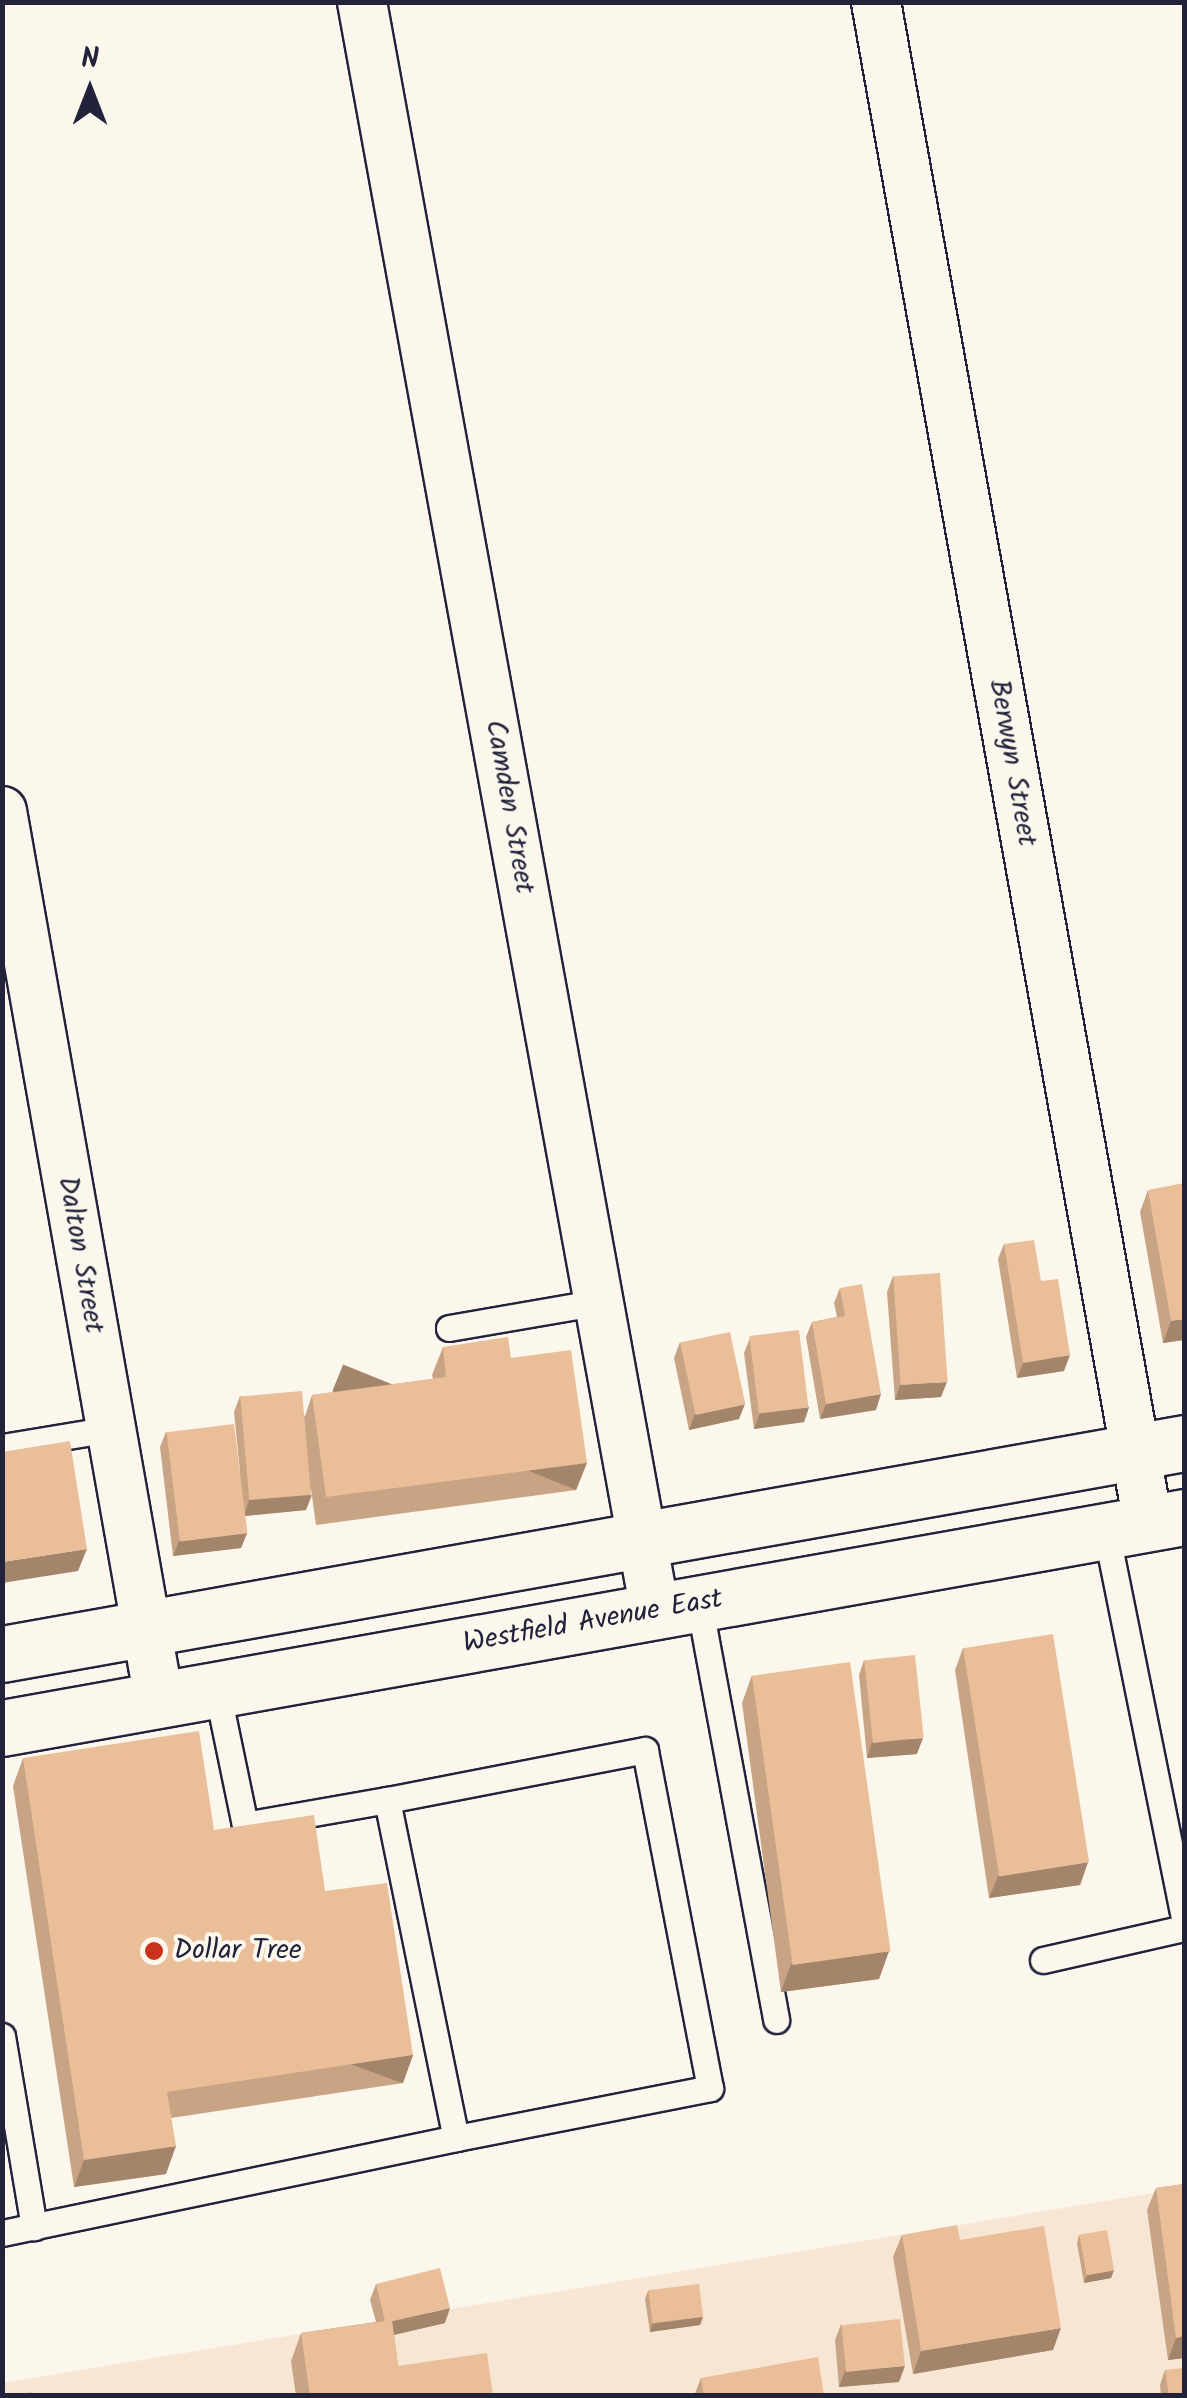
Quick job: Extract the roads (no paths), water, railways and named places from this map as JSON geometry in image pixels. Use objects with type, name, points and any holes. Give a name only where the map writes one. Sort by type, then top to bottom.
[{"type":"main road","points":[[2,1654],[1160,1448]]},
{"type":"main road","name":"Westfield Avenue East","points":[[2,1728],[1146,1524]]},
{"type":"street","name":"Camden Street","points":[[362,2],[641,1540],[677,1607]]},
{"type":"street","name":"Berwyn Street","points":[[876,2],[1160,1448],[1146,1524]]},
{"type":"street","name":"Dalton Street","points":[[2,811],[159,1700]]},
{"type":"lane","points":[[448,1328],[599,1302]]},
{"type":"lane","points":[[2,1447],[111,1430]]},
{"type":"lane","points":[[1146,1524],[1184,1917]]},
{"type":"lane","points":[[677,1607],[776,2020]]},
{"type":"lane","points":[[2,2233],[710,2088],[645,1750],[245,1824],[217,1690]]},
{"type":"lane","points":[[386,1800],[456,2138]]},
{"type":"lane","points":[[1043,1960],[1184,1928]]},
{"type":"lane","points":[[2,2036],[34,2227]]},
{"type":"place","name":"Dollar Tree","points":[[154,1951]]}]
